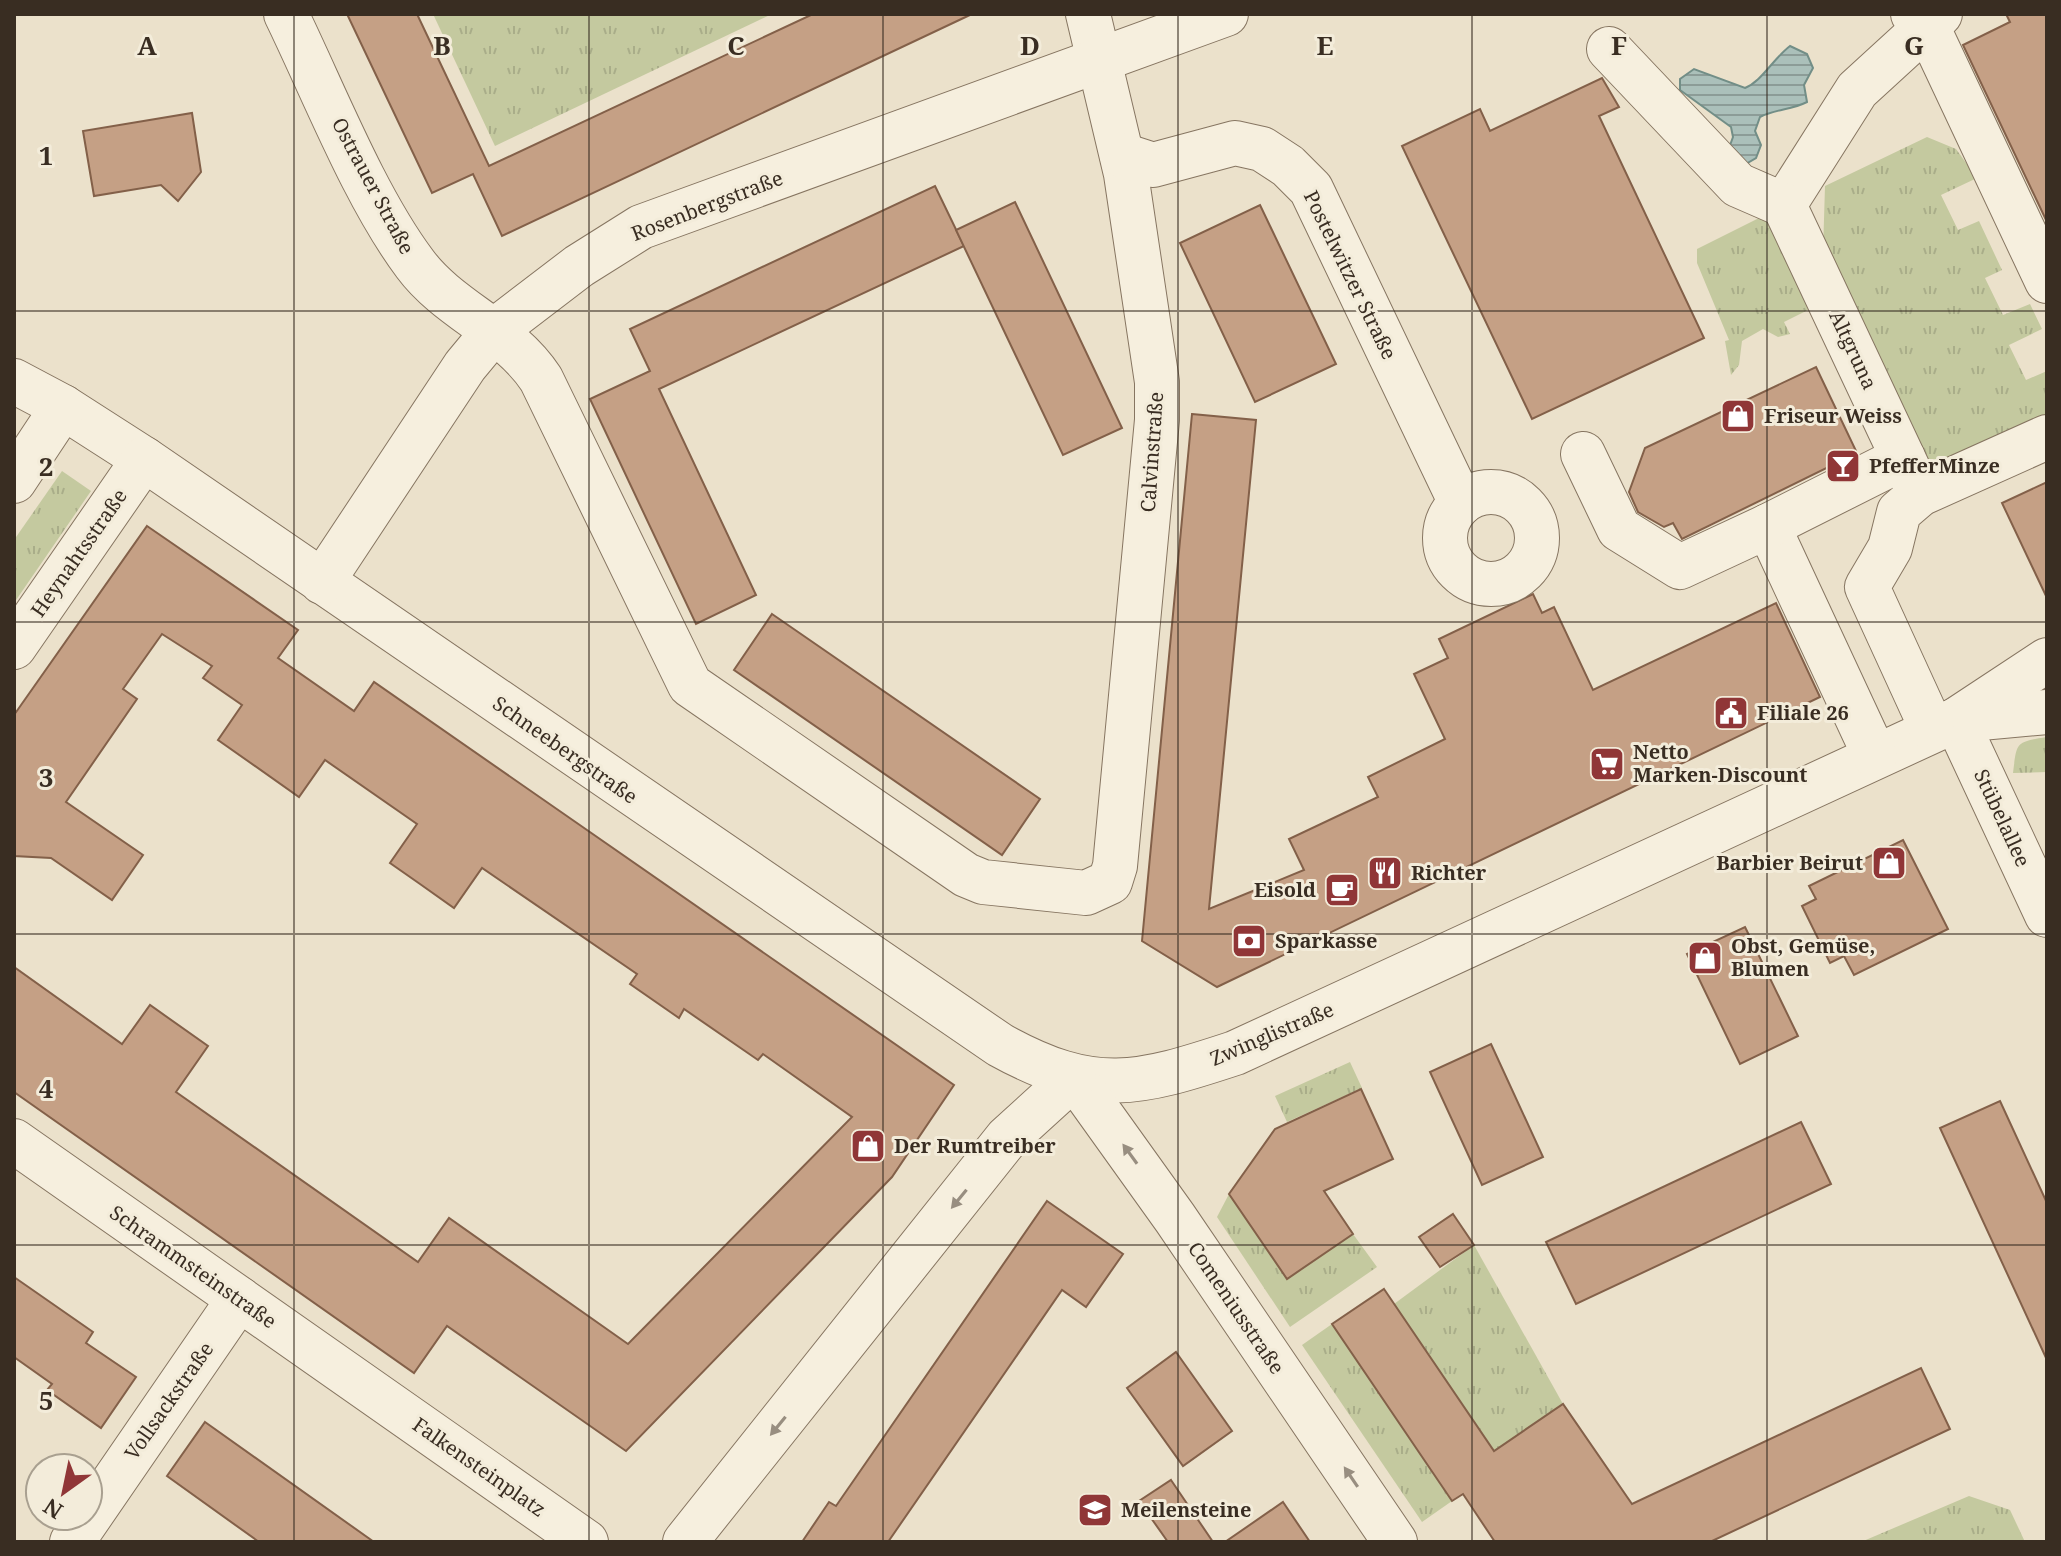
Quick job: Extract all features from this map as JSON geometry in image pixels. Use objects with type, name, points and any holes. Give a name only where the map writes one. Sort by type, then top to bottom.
[{"type":"street","name":"Ostrauer Straße","points":[[286,14],[383,213],[416,266],[494,331]]},
{"type":"street","name":"Calvinstraße","points":[[494,331],[528,358],[541,379],[690,685],[966,875],[983,882],[1086,893],[1099,889],[1110,882],[1115,866],[1157,420],[1157,382],[1122,155],[1088,14]]},
{"type":"street","name":"Rosenbergstraße","points":[[322,582],[465,366],[494,331],[579,266],[641,227],[1226,14]]},
{"type":"street","points":[[1609,49],[1738,185],[1784,205],[1857,90],[1927,18],[2047,281]]},
{"type":"street","name":"Postelwitzer Straße","points":[[1122,155],[1153,165],[1235,143],[1262,149],[1288,166],[1311,189],[1461,503]]},
{"type":"street","name":"Altgruna","points":[[1784,205],[1912,476]]},
{"type":"street","name":"Schneebergstraße","points":[[14,381],[63,407],[144,459],[1000,1045],[1039,1067],[1074,1077]]},
{"type":"street","points":[[14,481],[63,407]]},
{"type":"street","points":[[1583,454],[1619,529],[1680,567],[1768,526],[1912,476],[2047,437]]},
{"type":"street","name":"Heynahtsstraße","points":[[14,647],[144,459]]},
{"type":"street","points":[[1822,637],[1867,587],[1890,548],[1912,476]]},
{"type":"street","points":[[1768,526],[1875,756]]},
{"type":"street","points":[[1867,587],[1944,725]]},
{"type":"street","name":"Zwinglistraße","points":[[1074,1077],[1118,1084],[1171,1074],[1235,1053],[1944,725],[2047,660]]},
{"type":"street","name":"Zwinglistraße","points":[[1944,725],[2047,712]]},
{"type":"street","name":"Stübelallee","points":[[1944,725],[2047,915]]},
{"type":"street","points":[[685,1542],[1007,1138],[1074,1077]]},
{"type":"street","name":"Comeniusstraße","points":[[1074,1077],[1175,1218],[1395,1542]]},
{"type":"street","name":"Schrammsteinstraße","points":[[14,1141],[372,1392]]},
{"type":"street","name":"Vollsackstraße","points":[[72,1542],[239,1299]]},
{"type":"street","name":"Falkensteinplatz","points":[[372,1392],[586,1542]]},
{"type":"green space","points":[[433,14],[772,14],[495,146]]},
{"type":"green space","points":[[1927,137],[1956,149],[1977,178],[1941,195],[1958,230],[1979,221],[2002,270],[1985,278],[2003,315],[2030,304],[2042,329],[2009,345],[2026,380],[2047,371],[2047,425],[1927,474],[1823,252],[1825,186]]},
{"type":"green space","points":[[1769,213],[1811,296],[1806,303],[1808,310],[1784,322],[1790,334],[1778,337],[1763,329],[1742,341],[1739,365],[1731,375],[1725,341],[1729,340],[1697,263],[1697,249]]},
{"type":"green space","points":[[62,471],[91,491],[14,603],[14,540]]},
{"type":"green space","points":[[2047,737],[2047,772],[2013,773],[2020,745]]},
{"type":"green space","points":[[1350,1062],[1362,1088],[1287,1122],[1275,1096]]},
{"type":"green space","points":[[1229,1194],[1353,1234],[1377,1267],[1290,1327],[1217,1217]]},
{"type":"green space","points":[[1474,1245],[1563,1404],[1495,1452],[1394,1304]]},
{"type":"green space","points":[[1332,1324],[1452,1501],[1422,1522],[1302,1345]]},
{"type":"green space","points":[[1969,1496],[2010,1510],[2025,1542],[1861,1542]]},
{"type":"water","points":[[1790,46],[1807,54],[1813,68],[1804,85],[1807,102],[1760,117],[1755,131],[1761,145],[1756,158],[1744,165],[1728,151],[1733,137],[1731,127],[1680,90],[1680,79],[1694,69],[1745,88]]},
{"type":"building","points":[[347,14],[417,14],[489,166],[813,14],[972,14],[502,236],[473,174],[432,193]]},
{"type":"building","points":[[2006,14],[2047,14],[2047,222],[1963,45],[2010,22]]},
{"type":"building","points":[[1602,78],[1619,107],[1599,116],[1704,338],[1532,419],[1402,146],[1480,109],[1490,131]]},
{"type":"building","points":[[192,113],[201,172],[178,201],[161,185],[94,196],[83,131]]},
{"type":"building","points":[[935,186],[964,246],[659,389],[756,595],[696,624],[590,399],[650,371],[630,329]]},
{"type":"building","points":[[1015,202],[1122,428],[1063,455],[956,230]]},
{"type":"building","points":[[1260,205],[1336,364],[1255,402],[1180,243]]},
{"type":"building","points":[[1816,367],[1857,453],[1682,539],[1673,523],[1664,527],[1638,512],[1629,492],[1645,448]]},
{"type":"building","points":[[1192,414],[1256,420],[1209,909],[1304,870],[1289,839],[1378,797],[1368,777],[1445,739],[1414,674],[1448,658],[1439,639],[1533,594],[1542,613],[1554,607],[1593,690],[1776,603],[1820,697],[1217,987],[1142,941]]},
{"type":"building","points":[[2047,482],[2047,598],[2002,503]]},
{"type":"building","points":[[147,526],[298,630],[278,658],[354,711],[374,682],[954,1085],[892,1177],[626,1451],[447,1326],[414,1373],[14,1092],[14,967],[122,1044],[150,1005],[208,1046],[176,1092],[418,1262],[449,1218],[628,1344],[852,1117],[763,1054],[758,1060],[684,1009],[679,1018],[630,984],[637,974],[482,868],[454,908],[390,863],[417,824],[325,760],[299,797],[218,740],[242,705],[203,678],[212,666],[162,634],[123,689],[137,699],[66,802],[143,855],[112,900],[51,858],[14,856],[14,715]]},
{"type":"building","points":[[772,614],[1040,799],[1002,855],[734,670]]},
{"type":"building","points":[[1903,840],[1948,929],[1854,975],[1844,956],[1830,963],[1802,906],[1816,899],[1809,886]]},
{"type":"building","points":[[1745,927],[1798,1036],[1740,1064],[1687,954]]},
{"type":"building","points":[[1491,1044],[1543,1157],[1482,1185],[1430,1072]]},
{"type":"building","points":[[1361,1089],[1393,1159],[1324,1191],[1353,1234],[1287,1279],[1229,1194],[1275,1129]]},
{"type":"building","points":[[2000,1101],[2047,1203],[2047,1360],[1940,1128]]},
{"type":"building","points":[[1801,1122],[1831,1184],[1576,1304],[1546,1242]]},
{"type":"building","points":[[1047,1201],[1123,1254],[1086,1307],[1062,1290],[888,1542],[802,1542],[829,1502],[836,1506]]},
{"type":"building","points":[[1453,1214],[1474,1245],[1440,1267],[1419,1237]]},
{"type":"building","points":[[14,1277],[93,1332],[86,1343],[136,1377],[101,1428],[47,1390],[52,1384],[14,1357]]},
{"type":"building","points":[[1384,1289],[1494,1451],[1563,1404],[1632,1504],[1921,1368],[1950,1429],[1710,1542],[1495,1542],[1463,1494],[1452,1501],[1332,1324]]},
{"type":"building","points":[[1176,1352],[1232,1431],[1183,1466],[1127,1388]]},
{"type":"building","points":[[205,1422],[374,1542],[259,1542],[167,1476]]},
{"type":"building","points":[[1171,1480],[1213,1542],[1168,1542],[1139,1501]]},
{"type":"building","points":[[1283,1502],[1310,1542],[1225,1542]]},
{"type":"place","name":"Friseur Weiss","points":[[1738,416]]},
{"type":"place","name":"PfefferMinze","points":[[1843,466]]},
{"type":"place","name":"Filiale 26","points":[[1731,713]]},
{"type":"place","name":"Netto Marken-Discount","points":[[1607,764]]},
{"type":"place","name":"Barbier Beirut","points":[[1889,863]]},
{"type":"place","name":"Richter","points":[[1385,873]]},
{"type":"place","name":"Eisold","points":[[1342,890]]},
{"type":"place","name":"Sparkasse","points":[[1249,941]]},
{"type":"place","name":"Obst, Gemüse, Blumen","points":[[1705,958]]},
{"type":"place","name":"Der Rumtreiber","points":[[868,1146]]},
{"type":"place","name":"Meilensteine","points":[[1095,1510]]}]
